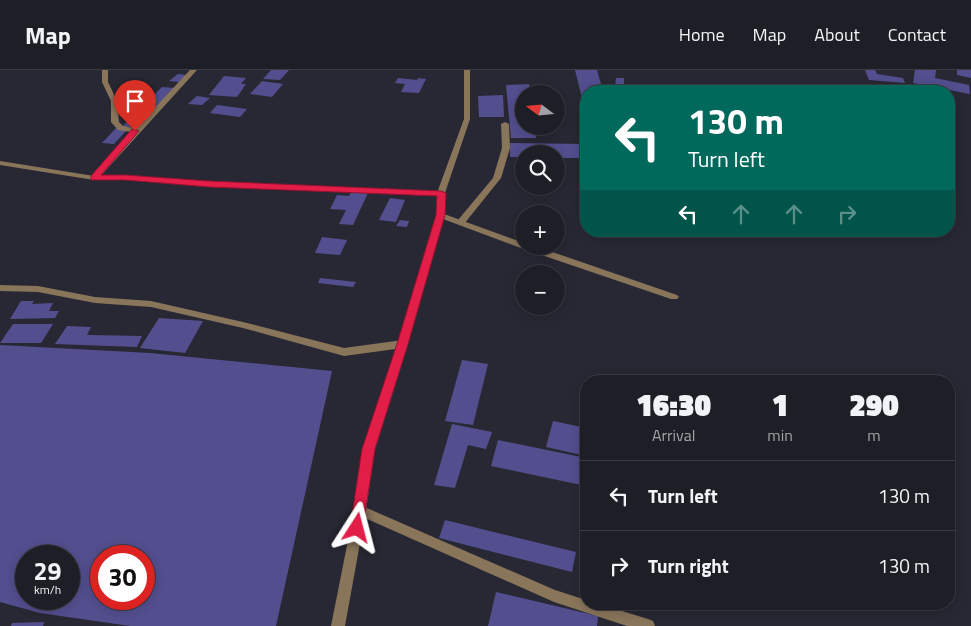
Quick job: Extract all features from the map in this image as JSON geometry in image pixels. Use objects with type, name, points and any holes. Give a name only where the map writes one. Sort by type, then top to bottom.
[{"type":"street","points":[[105,70],[103,75],[114,102],[115,122],[121,128],[135,131]]},
{"type":"street","points":[[94,178],[135,131],[194,70]]},
{"type":"street","points":[[338,626],[360,510],[369,449],[403,344],[440,215],[441,193],[467,119],[467,70]]},
{"type":"street","points":[[461,222],[497,178],[506,148],[505,124]]},
{"type":"street","points":[[0,162],[94,178],[125,177],[209,184],[441,193]]},
{"type":"street","points":[[440,215],[515,242]]},
{"type":"street","points":[[551,255],[674,297]]},
{"type":"street","points":[[0,288],[38,289],[95,300],[151,304],[243,325],[344,352],[403,344]]},
{"type":"street","points":[[360,510],[554,596],[580,604]]},
{"type":"street","points":[[598,610],[648,626]]},
{"type":"building","points":[[271,70],[289,70],[280,80],[263,79]]},
{"type":"building","points":[[575,70],[597,70],[601,85],[580,85],[580,90]]},
{"type":"building","points":[[865,70],[875,70],[877,74],[903,78],[905,83],[869,80]]},
{"type":"building","points":[[915,70],[936,70],[935,78],[969,85],[970,94],[955,91],[955,85],[923,85],[913,83]]},
{"type":"building","points":[[957,70],[971,70],[971,78],[957,75]]},
{"type":"building","points":[[178,74],[187,75],[179,82],[169,81]]},
{"type":"building","points":[[224,76],[246,78],[241,84],[246,84],[237,97],[209,95]]},
{"type":"building","points":[[398,78],[426,79],[419,93],[401,92],[405,84],[395,83]]},
{"type":"building","points":[[616,78],[624,78],[624,85],[615,85]]},
{"type":"building","points":[[262,81],[283,84],[272,97],[250,94]]},
{"type":"building","points":[[529,84],[515,85],[515,135],[536,135],[536,138],[511,138],[506,85]]},
{"type":"building","points":[[162,87],[175,88],[134,128],[122,127]]},
{"type":"building","points":[[503,95],[504,117],[479,117],[478,96]]},
{"type":"building","points":[[197,96],[210,98],[202,105],[188,104]]},
{"type":"building","points":[[217,105],[247,109],[240,117],[210,113]]},
{"type":"building","points":[[116,128],[126,131],[114,144],[102,143]]},
{"type":"building","points":[[510,143],[580,144],[580,158],[565,158],[565,145],[515,145],[515,157],[510,157]]},
{"type":"building","points":[[351,191],[368,193],[353,225],[339,224],[346,210],[330,209],[337,195],[349,196]]},
{"type":"building","points":[[390,198],[405,200],[396,222],[379,220]]},
{"type":"building","points":[[400,220],[409,221],[407,227],[396,226]]},
{"type":"building","points":[[322,237],[347,240],[340,255],[315,253]]},
{"type":"building","points":[[320,278],[356,282],[353,287],[318,283]]},
{"type":"building","points":[[21,301],[34,301],[32,304],[53,303],[49,311],[59,311],[55,318],[10,319]]},
{"type":"building","points":[[159,318],[203,321],[185,353],[140,348]]},
{"type":"building","points":[[13,324],[53,324],[41,343],[0,343]]},
{"type":"building","points":[[67,326],[91,327],[87,335],[142,336],[137,347],[55,344]]},
{"type":"building","points":[[0,345],[150,353],[332,371],[276,626],[130,626],[29,610],[80,610],[80,545],[15,545],[15,606],[0,602]]},
{"type":"building","points":[[462,360],[488,364],[473,425],[445,421]]},
{"type":"building","points":[[553,421],[580,427],[580,455],[546,447]]},
{"type":"building","points":[[452,424],[492,432],[486,449],[468,445],[455,488],[434,485]]},
{"type":"building","points":[[498,440],[580,457],[580,485],[491,466]]},
{"type":"building","points":[[445,520],[576,552],[572,572],[439,538]]},
{"type":"building","points":[[496,592],[598,616],[597,626],[488,626]]},
{"type":"building","points":[[44,622],[43,626],[11,626],[12,623]]},
{"type":"route","points":[[135,131],[94,178],[125,177],[209,184],[441,193],[440,215],[403,344],[369,449],[357,528]]}]
